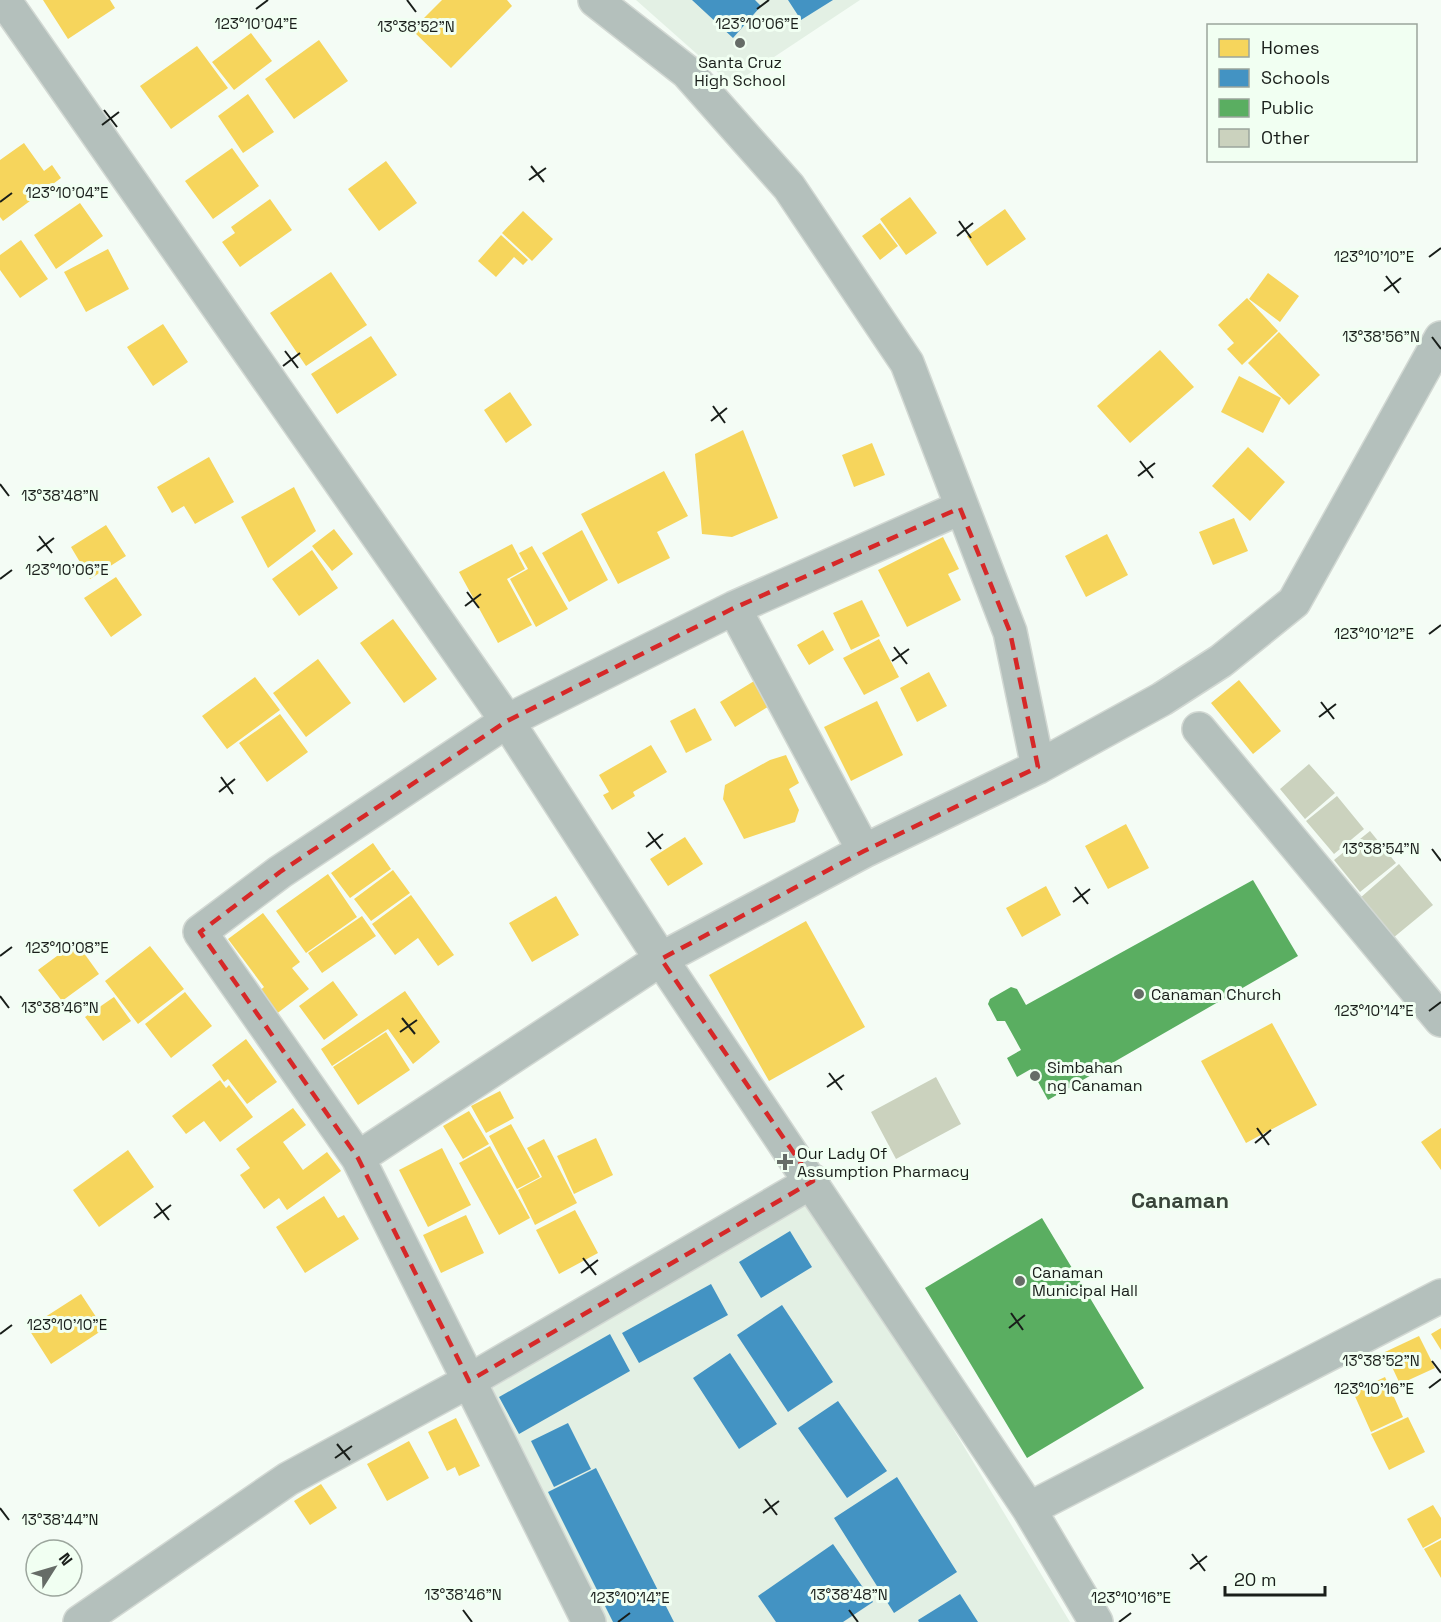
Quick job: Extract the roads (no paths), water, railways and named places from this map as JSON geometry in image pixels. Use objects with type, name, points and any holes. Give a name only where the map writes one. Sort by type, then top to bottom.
[{"type":"street","points":[[4,0],[507,721],[661,959],[813,1181],[1029,1509],[1096,1622]]},
{"type":"street","points":[[595,0],[687,72],[789,188],[908,363],[960,508],[1010,632],[1038,767]]},
{"type":"street","points":[[358,1158],[661,959],[864,851],[1038,767],[1170,694],[1221,661],[1294,602],[1441,338]]},
{"type":"street","points":[[589,1622],[358,1158],[200,932],[280,872],[507,721],[734,608],[960,508]]},
{"type":"street","points":[[734,608],[864,851]]},
{"type":"street","points":[[1199,729],[1441,1020]]},
{"type":"street","points":[[80,1622],[288,1479],[469,1381],[813,1181]]},
{"type":"street","points":[[1029,1509],[1441,1296]]},
{"type":"place","name":"Santa Cruz High School","points":[[740,43]]},
{"type":"place","name":"Canaman Church","points":[[1139,994]]},
{"type":"place","name":"Simbahan ng Canaman","points":[[1035,1076]]},
{"type":"place","name":"Our Lady Of Assumption Pharmacy","points":[[785,1162]]},
{"type":"place","name":"Canaman Municipal Hall","points":[[1020,1281]]},
{"type":"district","name":"Canaman","points":[[1180,1200]]}]
